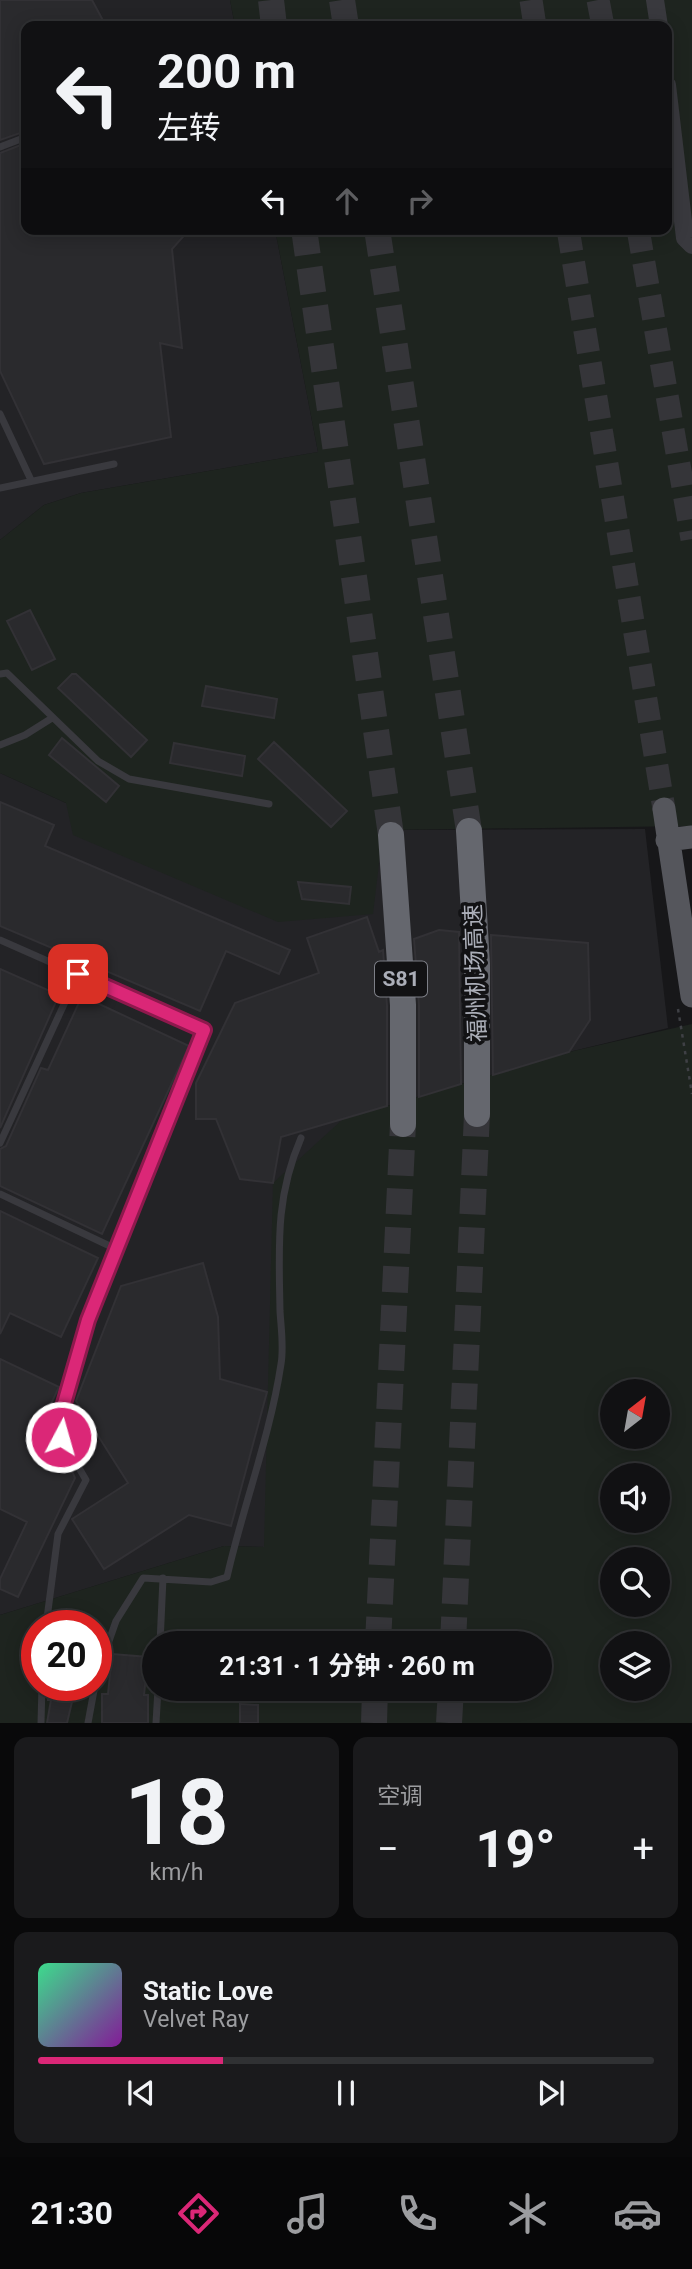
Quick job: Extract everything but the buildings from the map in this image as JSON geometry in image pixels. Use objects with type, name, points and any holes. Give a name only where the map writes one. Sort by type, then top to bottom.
[{"type":"highway","name":"福州机场高速","points":[[469,831],[477,964],[477,1114]]},
{"type":"highway","name":"S81","points":[[391,835],[402,1006],[403,1124]]},
{"type":"main road","points":[[663,809],[692,996]]},
{"type":"main road","points":[[667,840],[692,837]]},
{"type":"street","points":[[655,0],[658,21]]},
{"type":"street","points":[[672,128],[685,238],[692,245]]},
{"type":"lane","points":[[0,147],[21,139]]},
{"type":"lane","points":[[0,414],[31,480]]},
{"type":"lane","points":[[0,488],[114,464]]},
{"type":"lane","points":[[0,674],[8,673],[52,719],[98,761],[129,779],[269,804]]},
{"type":"lane","points":[[0,745],[25,735],[52,719]]},
{"type":"lane","points":[[0,940],[204,1030],[88,1320],[63,1407],[61,1437],[86,1480],[58,1534],[48,1610]]},
{"type":"lane","points":[[0,1143],[78,974]]},
{"type":"lane","points":[[112,1632],[116,1621],[143,1578],[211,1582],[227,1577],[241,1515],[259,1460],[281,1362],[279,1215],[291,1160],[301,1138]]},
{"type":"lane","points":[[0,1195],[116,1249]]},
{"type":"lane","points":[[161,1631],[163,1578]]},
{"type":"lane","points":[[41,1723],[42,1701]]},
{"type":"lane","points":[[88,1723],[92,1701]]},
{"type":"lane","points":[[156,1723],[157,1701]]},
{"type":"shaded area","points":[[0,0],[230,0],[234,21],[21,21],[21,235],[276,235],[318,452],[81,493],[44,505],[0,540]]},
{"type":"shaded area","points":[[230,0],[692,0],[692,826],[383,830],[373,914],[278,922],[73,835],[66,803],[0,773],[0,540],[44,505],[81,493],[318,452],[276,235],[672,235],[672,21],[234,21]]},
{"type":"shaded area","points":[[0,773],[66,803],[383,830],[645,829],[668,1028],[569,1052],[343,1119],[264,1547],[224,1546],[0,1615]]},
{"type":"shaded area","points":[[692,1024],[692,1723],[0,1723],[0,1615],[224,1546],[264,1547],[273,1183],[343,1119],[569,1052]]},
{"type":"tunnel","points":[[271,0],[273,21]]},
{"type":"tunnel","points":[[342,0],[345,21]]},
{"type":"tunnel","points":[[531,0],[534,21]]},
{"type":"tunnel","points":[[598,0],[602,21]]},
{"type":"tunnel","points":[[305,235],[391,835]]},
{"type":"tunnel","points":[[378,235],[469,831]]},
{"type":"tunnel","points":[[569,235],[664,809]]},
{"type":"tunnel","points":[[639,235],[692,539]]},
{"type":"tunnel","points":[[454,1631],[477,1114]]},
{"type":"tunnel","points":[[379,1631],[403,1124]]},
{"type":"tunnel","points":[[374,1723],[375,1701]]},
{"type":"tunnel","points":[[449,1723],[450,1701]]},
{"type":"route","points":[[61,1437],[63,1407],[88,1320],[204,1030],[78,974]]}]
